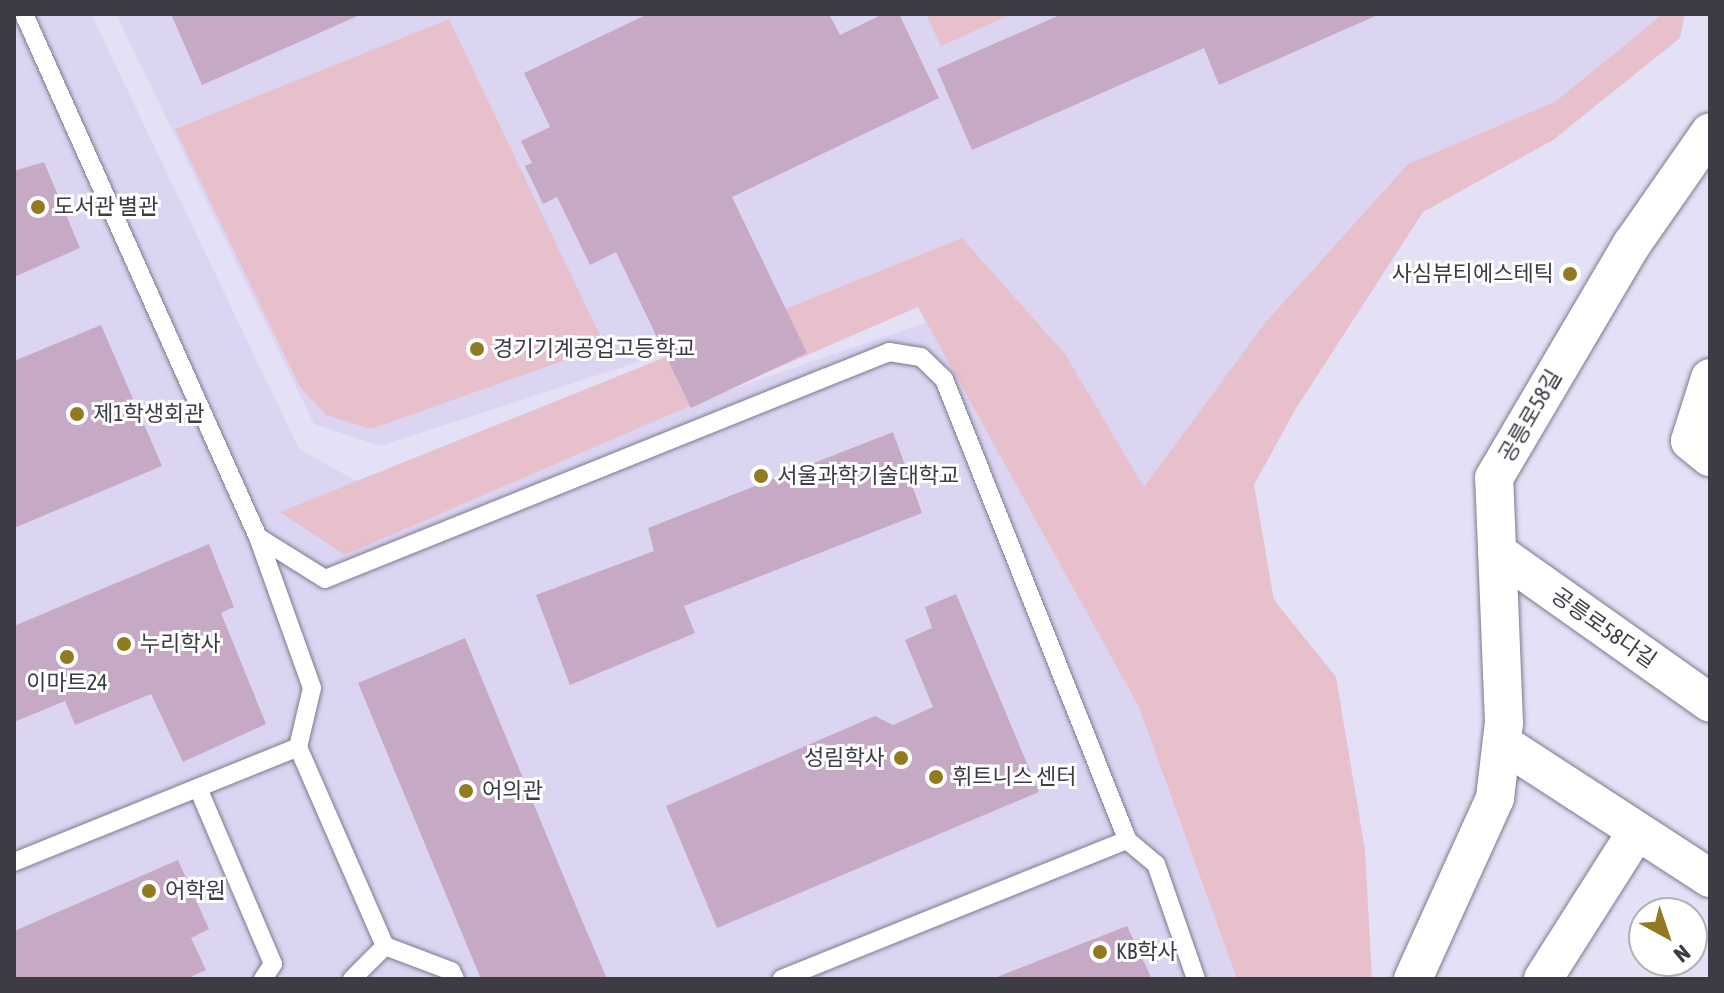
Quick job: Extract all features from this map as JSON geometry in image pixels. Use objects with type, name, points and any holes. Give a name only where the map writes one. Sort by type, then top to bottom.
[{"type":"street","name":"공릉로58길","points":[[1413,979],[1495,798],[1502,743],[1494,478],[1632,244],[1710,132]]},
{"type":"street","points":[[1700,449],[1710,378]]},
{"type":"street","name":"공릉로58다길","points":[[1497,552],[1710,703]]},
{"type":"street","points":[[1502,743],[1710,878]]},
{"type":"street","points":[[1543,979],[1637,831]]},
{"type":"lane","points":[[24,14],[258,537],[312,688],[298,747],[385,946],[451,971],[455,979]]},
{"type":"lane","points":[[258,537],[325,579],[889,352],[921,357],[944,379],[1127,840],[1156,864],[1196,979]]},
{"type":"lane","points":[[14,862],[298,747]]},
{"type":"lane","points":[[198,788],[273,964],[263,979]]},
{"type":"lane","points":[[782,979],[1127,840]]},
{"type":"lane","points":[[352,979],[385,946]]},
{"type":"shaded area","name":"서울과학기술대학교","points":[[14,14],[91,14],[299,449],[397,504],[951,314],[1305,979],[14,979]]},
{"type":"shaded area","name":"경기기계공업고등학교","points":[[116,14],[1673,14],[1635,63],[1405,201],[1133,598],[954,259],[380,446],[314,424]]},
{"type":"shaded area","points":[[926,14],[1012,14],[941,46]]},
{"type":"shaded area","points":[[1663,14],[1685,14],[1680,38],[1553,140],[1423,212],[1295,410],[1254,485],[1274,600],[1336,677],[1365,850],[1372,979],[1237,979],[1139,707],[918,307],[345,555],[280,512],[962,238],[1065,354],[1144,487],[1265,323],[1408,164],[1555,102]]},
{"type":"shaded area","points":[[449,19],[605,346],[371,429],[326,415],[300,387],[175,129]]},
{"type":"building","points":[[171,14],[362,14],[202,85]]},
{"type":"building","points":[[648,14],[829,14],[840,35],[883,14],[899,14],[939,98],[732,197],[807,353],[691,408],[616,252],[590,265],[557,197],[543,204],[525,166],[532,163],[521,141],[550,127],[524,73]]},
{"type":"building","points":[[1062,14],[1380,14],[1219,85],[1204,48],[972,150],[937,69]]},
{"type":"building","name":"도서관 별관","points":[[44,162],[80,248],[14,277],[14,171]]},
{"type":"building","name":"제1학생회관","points":[[101,325],[162,466],[14,528],[14,361]]},
{"type":"building","points":[[893,432],[922,513],[684,606],[695,633],[570,685],[536,595],[654,551],[648,528]]},
{"type":"building","name":"누리학사","points":[[209,544],[234,607],[221,613],[266,724],[183,762],[151,694],[75,725],[65,701],[14,722],[14,626]]},
{"type":"building","name":"성림학사","points":[[956,594],[1039,792],[717,928],[666,806],[875,716],[893,725],[933,707],[905,640],[932,628],[925,607]]},
{"type":"building","name":"어의관","points":[[465,638],[607,979],[481,979],[358,683]]},
{"type":"building","name":"어학원","points":[[178,860],[209,929],[191,938],[206,970],[186,979],[14,979],[14,931]]},
{"type":"building","name":"KB학사","points":[[1127,926],[1152,979],[997,979],[997,977]]},
{"type":"place","name":"도서관 별관","points":[[38,207]]},
{"type":"place","name":"사심뷰티에스테틱","points":[[1570,274]]},
{"type":"place","name":"경기기계공업고등학교","points":[[477,349]]},
{"type":"place","name":"제1학생회관","points":[[77,414]]},
{"type":"place","name":"서울과학기술대학교","points":[[761,476]]},
{"type":"place","name":"누리학사","points":[[124,644]]},
{"type":"place","name":"이마트24","points":[[67,657]]},
{"type":"place","name":"성림학사","points":[[901,758]]},
{"type":"place","name":"휘트니스 센터","points":[[936,777]]},
{"type":"place","name":"어의관","points":[[466,791]]},
{"type":"place","name":"어학원","points":[[149,891]]},
{"type":"place","name":"KB학사","points":[[1100,952]]}]
